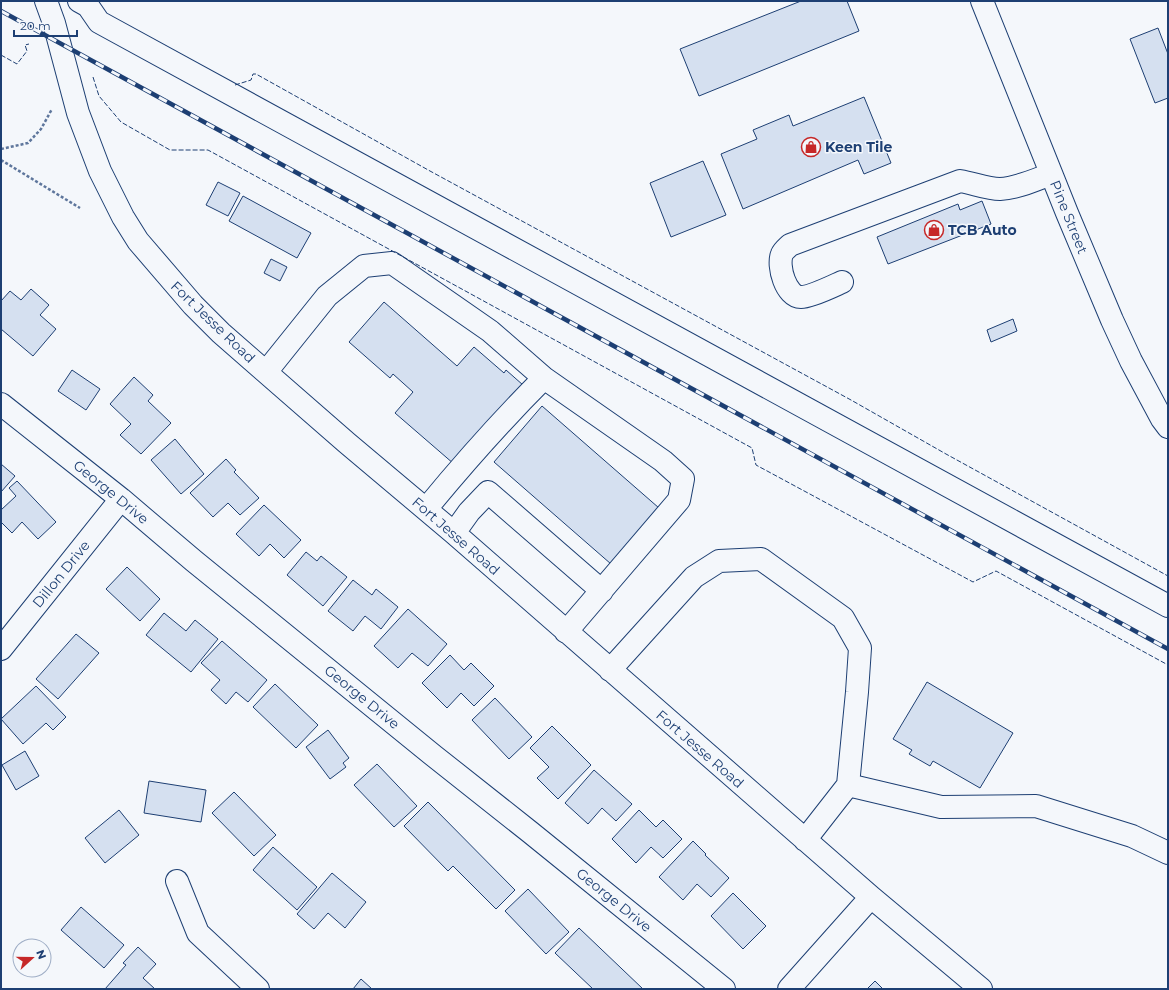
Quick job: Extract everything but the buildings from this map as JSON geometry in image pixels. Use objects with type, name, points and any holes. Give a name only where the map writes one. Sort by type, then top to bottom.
[{"type":"street","name":"Fort Jesse Road","points":[[46,1],[54,23],[78,113],[100,171],[123,217],[138,241],[193,305],[221,333],[454,533],[805,840],[981,989]]},
{"type":"street","points":[[79,1],[88,6],[99,22],[1168,606]]},
{"type":"street","name":"Pine Street","points":[[982,1],[1051,174],[1112,320],[1131,361],[1168,427]]},
{"type":"street","points":[[842,282],[803,297],[795,296],[787,288],[783,278],[781,267],[782,254],[790,245],[960,181],[972,182],[999,189],[1017,186],[1051,174]]},
{"type":"street","points":[[266,372],[327,296],[364,266],[392,263],[490,331],[544,378],[663,461],[683,479],[679,500],[566,632]]},
{"type":"street","points":[[426,509],[503,420],[544,378]]},
{"type":"street","name":"George Drive","points":[[1,404],[121,499],[194,561],[403,731],[724,989]]},
{"type":"street","points":[[454,533],[469,512],[488,492],[602,591]]},
{"type":"street","name":"Dillon Drive","points":[[1,649],[121,499]]},
{"type":"street","points":[[610,670],[694,576],[719,561],[761,560],[844,618],[860,648],[848,785],[805,840]]},
{"type":"street","points":[[848,785],[942,807],[1036,806],[1132,836],[1168,852]]},
{"type":"street","points":[[177,881],[198,933],[258,989]]},
{"type":"street","points":[[789,989],[871,897]]},
{"type":"path","points":[[1,149],[28,143],[41,129],[52,109]]},
{"type":"path","points":[[1,160],[80,208]]},
{"type":"railway","points":[[1,11],[1168,649]]},
{"type":"fence","points":[[1,55],[17,64],[27,51],[25,45],[29,44]]},
{"type":"fence","points":[[235,85],[251,80],[253,74],[256,74],[430,171],[851,400],[1168,576]]},
{"type":"fence","points":[[93,77],[99,96],[121,122],[170,150],[208,150],[752,448],[756,465],[973,582],[996,571],[1168,665]]},
{"type":"place","name":"Keen Tile","points":[[811,147]]},
{"type":"place","name":"TCB Auto","points":[[934,230]]}]
